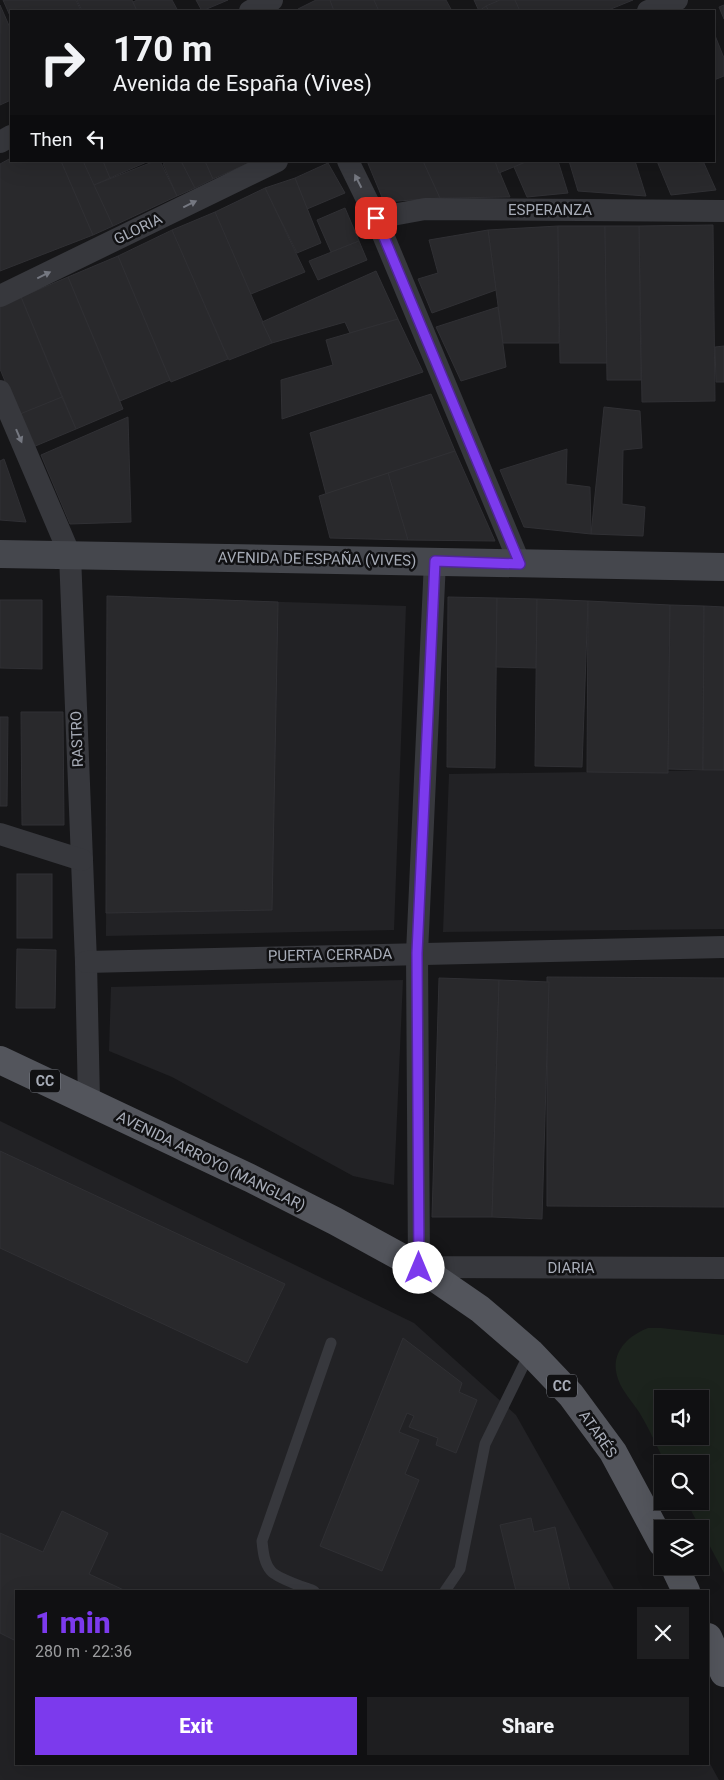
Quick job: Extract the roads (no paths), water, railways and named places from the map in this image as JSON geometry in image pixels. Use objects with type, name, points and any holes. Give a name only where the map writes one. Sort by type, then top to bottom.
[{"type":"main road","name":"AVENIDA ARROYO (MANGLAR)","points":[[0,1060],[250,1178],[335,1221],[419,1268]]},
{"type":"main road","name":"ATARÉS","points":[[419,1268],[480,1309],[530,1352],[571,1395],[613,1452],[654,1528]]},
{"type":"main road","points":[[678,1575],[686,1590]]},
{"type":"main road","points":[[709,1639],[724,1673]]},
{"type":"street","points":[[252,10],[272,0]]},
{"type":"street","points":[[651,10],[677,0]]},
{"type":"street","name":"GLORIA","points":[[0,296],[275,162]]},
{"type":"street","points":[[348,162],[376,218],[520,564]]},
{"type":"street","name":"ESPERANZA","points":[[376,218],[425,209],[724,210]]},
{"type":"street","name":"RASTRO","points":[[0,391],[70,555],[86,962],[89,1102]]},
{"type":"street","name":"AVENIDA DE ESPAÑA (VIVES)","points":[[0,554],[724,567]]},
{"type":"street","points":[[419,1268],[417,953],[435,561]]},
{"type":"street","points":[[0,834],[82,860]]},
{"type":"street","name":"PUERTA CERRADA","points":[[86,962],[724,947]]},
{"type":"street","name":"DIARIA","points":[[419,1268],[724,1268]]},
{"type":"lane","points":[[311,1590],[271,1572],[264,1557],[262,1541],[331,1343]]},
{"type":"lane","points":[[447,1590],[460,1569],[485,1444],[530,1352]]}]
